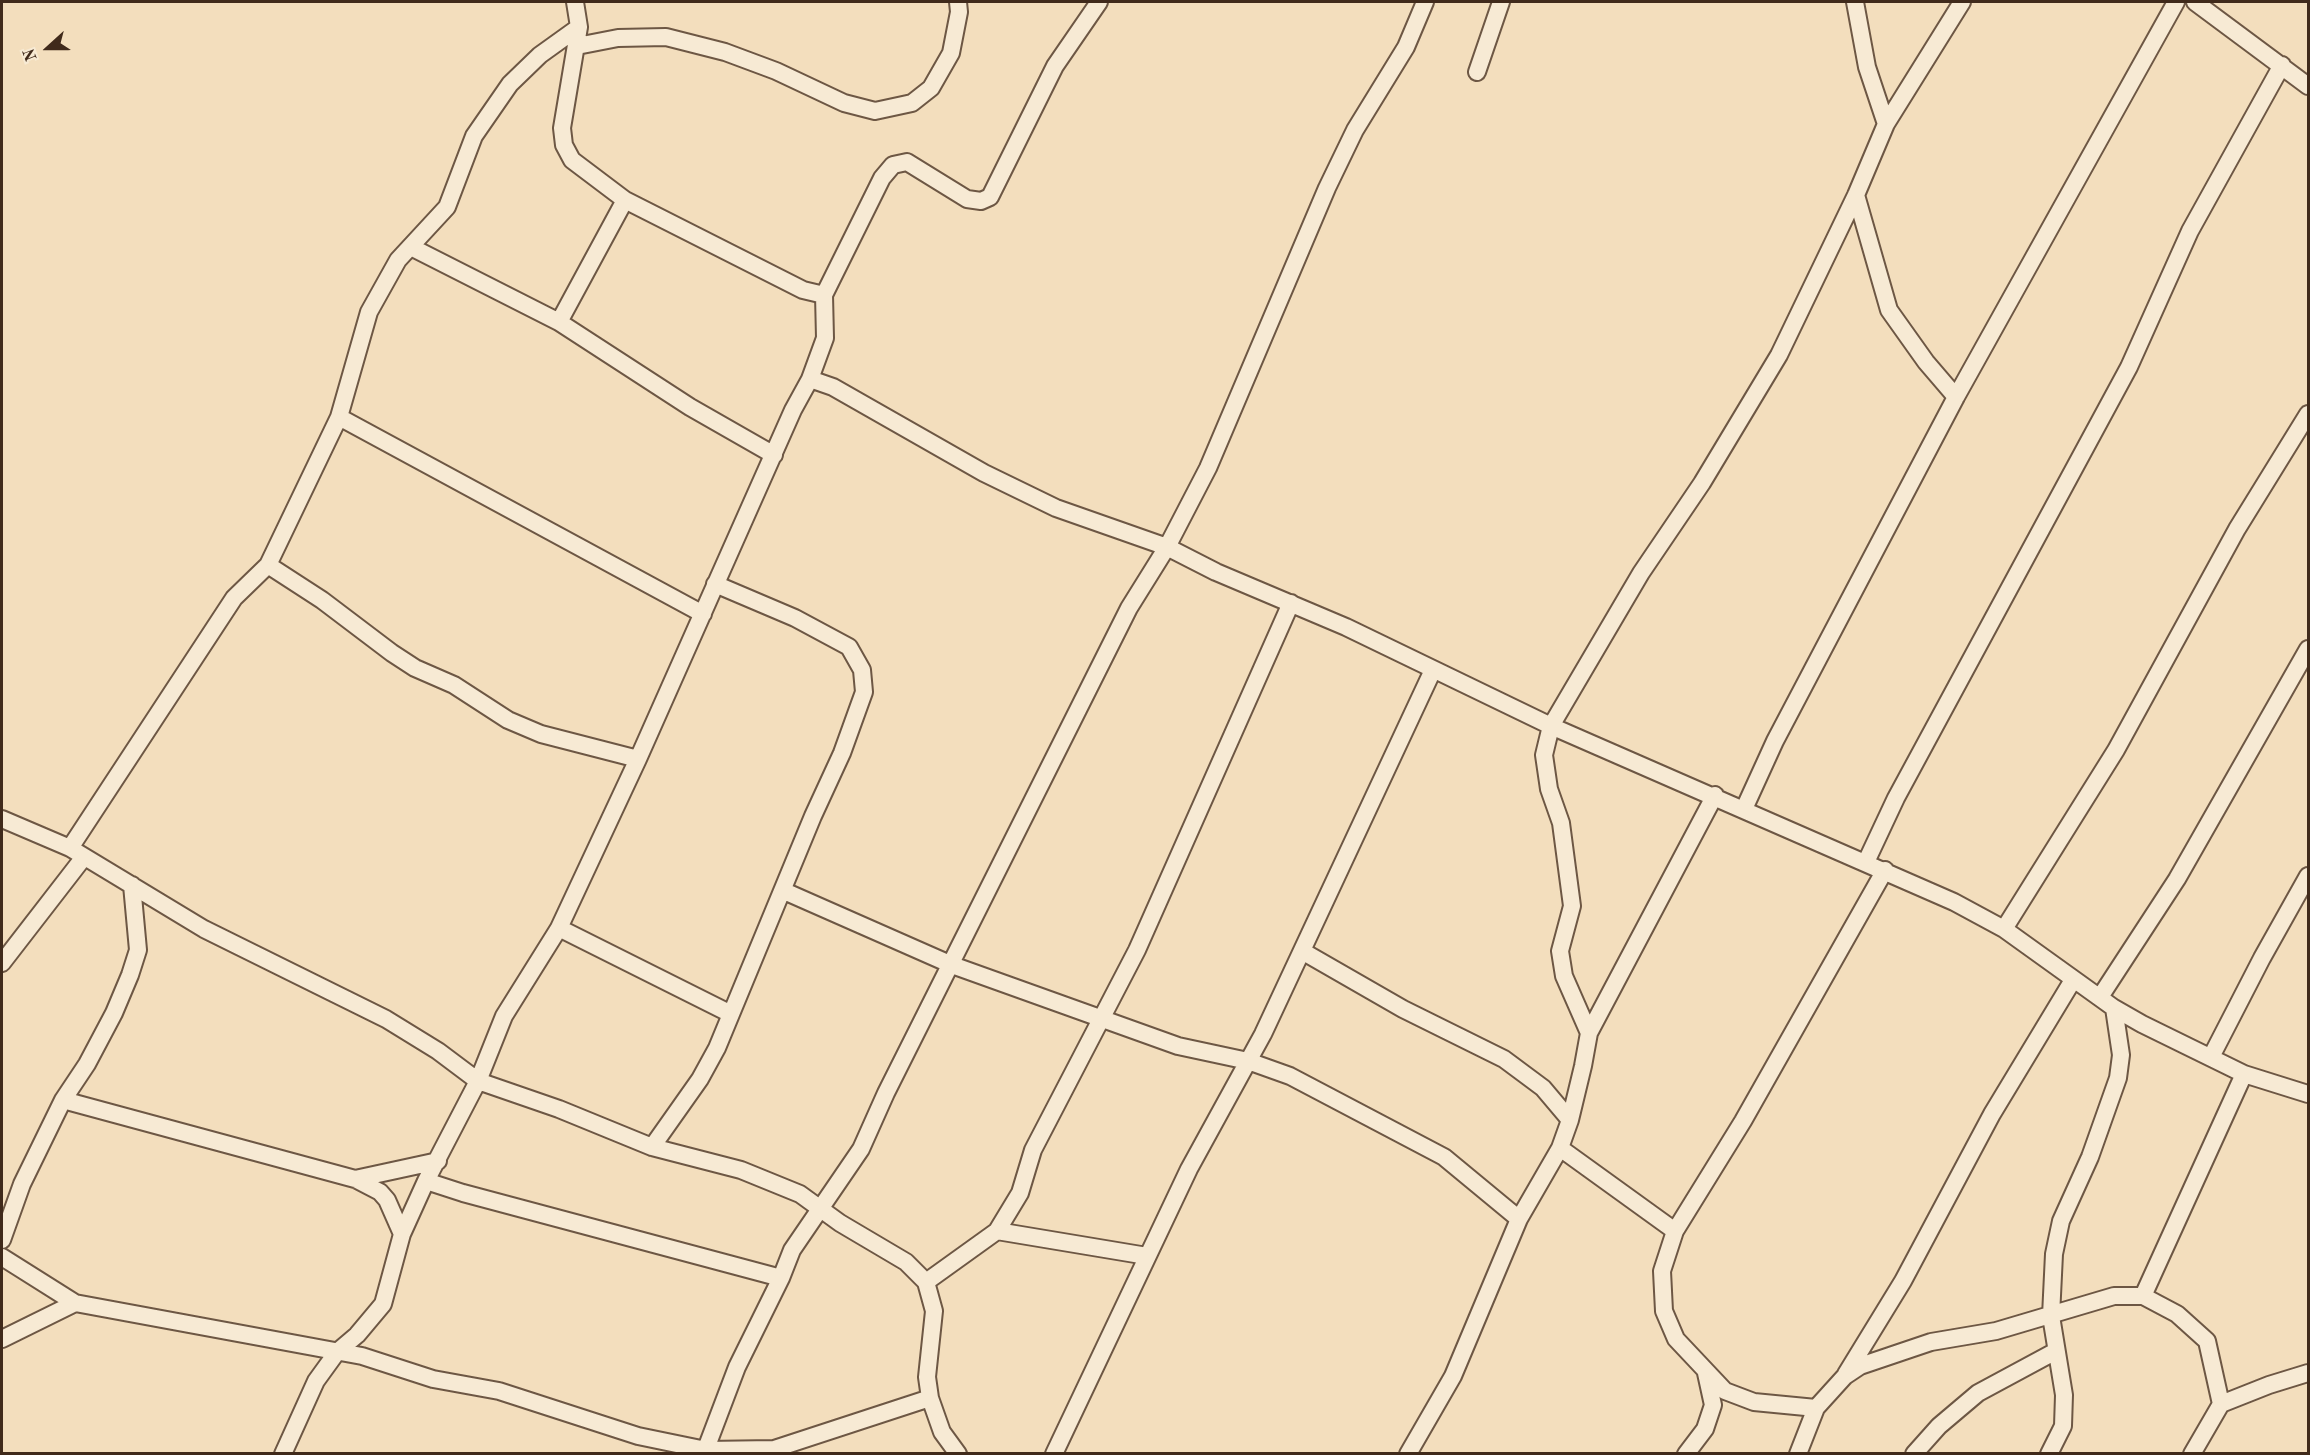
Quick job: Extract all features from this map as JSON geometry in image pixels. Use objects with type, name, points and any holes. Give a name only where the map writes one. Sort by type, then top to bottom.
[{"type":"street","points":[[575,2],[579,27],[562,128],[564,145],[572,160],[625,200],[803,290],[824,295]]},
{"type":"street","points":[[577,46],[618,38],[666,37],[725,52],[776,71],[844,103],[875,111],[912,103],[931,88],[951,53],[959,12],[958,2]]},
{"type":"street","points":[[283,1454],[316,1381],[337,1352],[357,1335],[383,1304],[402,1234],[426,1181],[478,1081],[504,1016],[559,928],[810,379],[825,338],[824,295],[882,178],[893,165],[907,162],[967,199],[981,201],[990,196],[1055,66],[1099,2]]},
{"type":"street","points":[[705,1452],[737,1367],[792,1251],[861,1149],[886,1093],[1129,608],[1167,547],[1208,468],[1327,188],[1355,130],[1406,47],[1425,2]]},
{"type":"street","points":[[1477,72],[1500,2]]},
{"type":"street","points":[[1855,2],[1867,67],[1886,124]]},
{"type":"street","points":[[1589,1033],[1564,976],[1560,951],[1572,906],[1561,823],[1550,789],[1545,755],[1551,726],[1641,573],[1702,483],[1779,355],[1856,195],[1886,124],[1962,2]]},
{"type":"street","points":[[1744,809],[1775,741],[1956,397],[2176,2]]},
{"type":"street","points":[[2195,2],[2308,86]]},
{"type":"street","points":[[2,963],[77,853],[234,598],[268,565],[339,417],[369,312],[399,260],[447,207],[474,136],[510,84],[540,55],[579,27]]},
{"type":"street","points":[[1866,862],[1896,798],[2129,367],[2190,231],[2282,65]]},
{"type":"street","points":[[1856,195],[1889,310],[1926,362],[1956,397]]},
{"type":"street","points":[[559,322],[625,200]]},
{"type":"street","points":[[411,247],[559,322],[690,407],[774,456]]},
{"type":"street","points":[[810,379],[833,387],[984,473],[1056,508],[1167,547],[1216,572],[1292,603],[1551,726],[1885,870],[2004,930],[2114,1008],[2244,1074],[2308,1094]]},
{"type":"street","points":[[2004,930],[2116,750],[2237,529],[2308,414]]},
{"type":"street","points":[[339,417],[703,614]]},
{"type":"street","points":[[268,565],[322,600],[392,653],[416,668],[454,685],[508,720],[541,734],[638,759]]},
{"type":"street","points":[[652,1147],[700,1079],[731,1014],[784,891],[813,816],[842,753],[864,692],[862,670],[849,648],[795,618],[715,584]]},
{"type":"street","points":[[926,1282],[997,1231],[1020,1193],[1033,1150],[1157,907],[1292,603]]},
{"type":"street","points":[[2100,998],[2177,879],[2308,649]]},
{"type":"street","points":[[1054,1454],[1189,1169],[1248,1061],[1302,951],[1433,670]]},
{"type":"street","points":[[1408,1454],[1453,1376],[1519,1219],[1560,1148],[1570,1120],[1589,1033],[1715,795]]},
{"type":"street","points":[[2,819],[77,853],[204,929],[386,1019],[438,1051],[478,1081],[559,1109],[652,1147],[741,1170],[800,1194],[906,1262],[926,1282],[934,1311],[927,1377],[930,1398],[942,1432],[958,1454]]},
{"type":"street","points":[[1816,1408],[1754,1402],[1725,1391],[1676,1339],[1664,1311],[1662,1271],[1675,1232],[1749,1111],[1885,870]]},
{"type":"street","points":[[2211,1057],[2262,957],[2308,876]]},
{"type":"street","points":[[2,1240],[22,1184],[63,1100],[87,1064],[130,975],[138,950],[132,885]]},
{"type":"street","points":[[784,891],[952,965],[1178,1046],[1248,1061],[1290,1077],[1444,1157],[1519,1219]]},
{"type":"street","points":[[559,928],[731,1014]]},
{"type":"street","points":[[1302,951],[1403,1009],[1504,1059],[1543,1088],[1570,1120]]},
{"type":"street","points":[[1798,1454],[1816,1408],[1845,1376],[1903,1281],[1992,1114],[2073,980]]},
{"type":"street","points":[[2049,1454],[2063,1426],[2064,1395],[2051,1316],[2055,1254],[2061,1221],[2090,1156],[2118,1078],[2121,1055],[2114,1008]]},
{"type":"street","points":[[2143,1296],[2244,1074]]},
{"type":"street","points":[[63,1100],[355,1179],[380,1192],[387,1200],[402,1234]]},
{"type":"street","points":[[1560,1148],[1675,1232]]},
{"type":"street","points":[[355,1179],[438,1161]]},
{"type":"street","points":[[426,1181],[475,1197],[781,1278]]},
{"type":"street","points":[[997,1231],[1147,1256]]},
{"type":"street","points":[[2,1257],[75,1304],[362,1356],[433,1379],[499,1391],[638,1436],[705,1452],[774,1449],[930,1398]]},
{"type":"street","points":[[1845,1376],[1860,1366],[1931,1342],[1996,1331],[2114,1296],[2143,1296],[2177,1314],[2207,1341],[2221,1404]]},
{"type":"street","points":[[2,1339],[75,1304]]},
{"type":"street","points":[[1914,1454],[1939,1426],[1978,1393],[2056,1351]]},
{"type":"street","points":[[1686,1454],[1705,1429],[1713,1405],[1705,1372]]},
{"type":"street","points":[[2192,1454],[2221,1404],[2269,1384],[2308,1373]]}]
